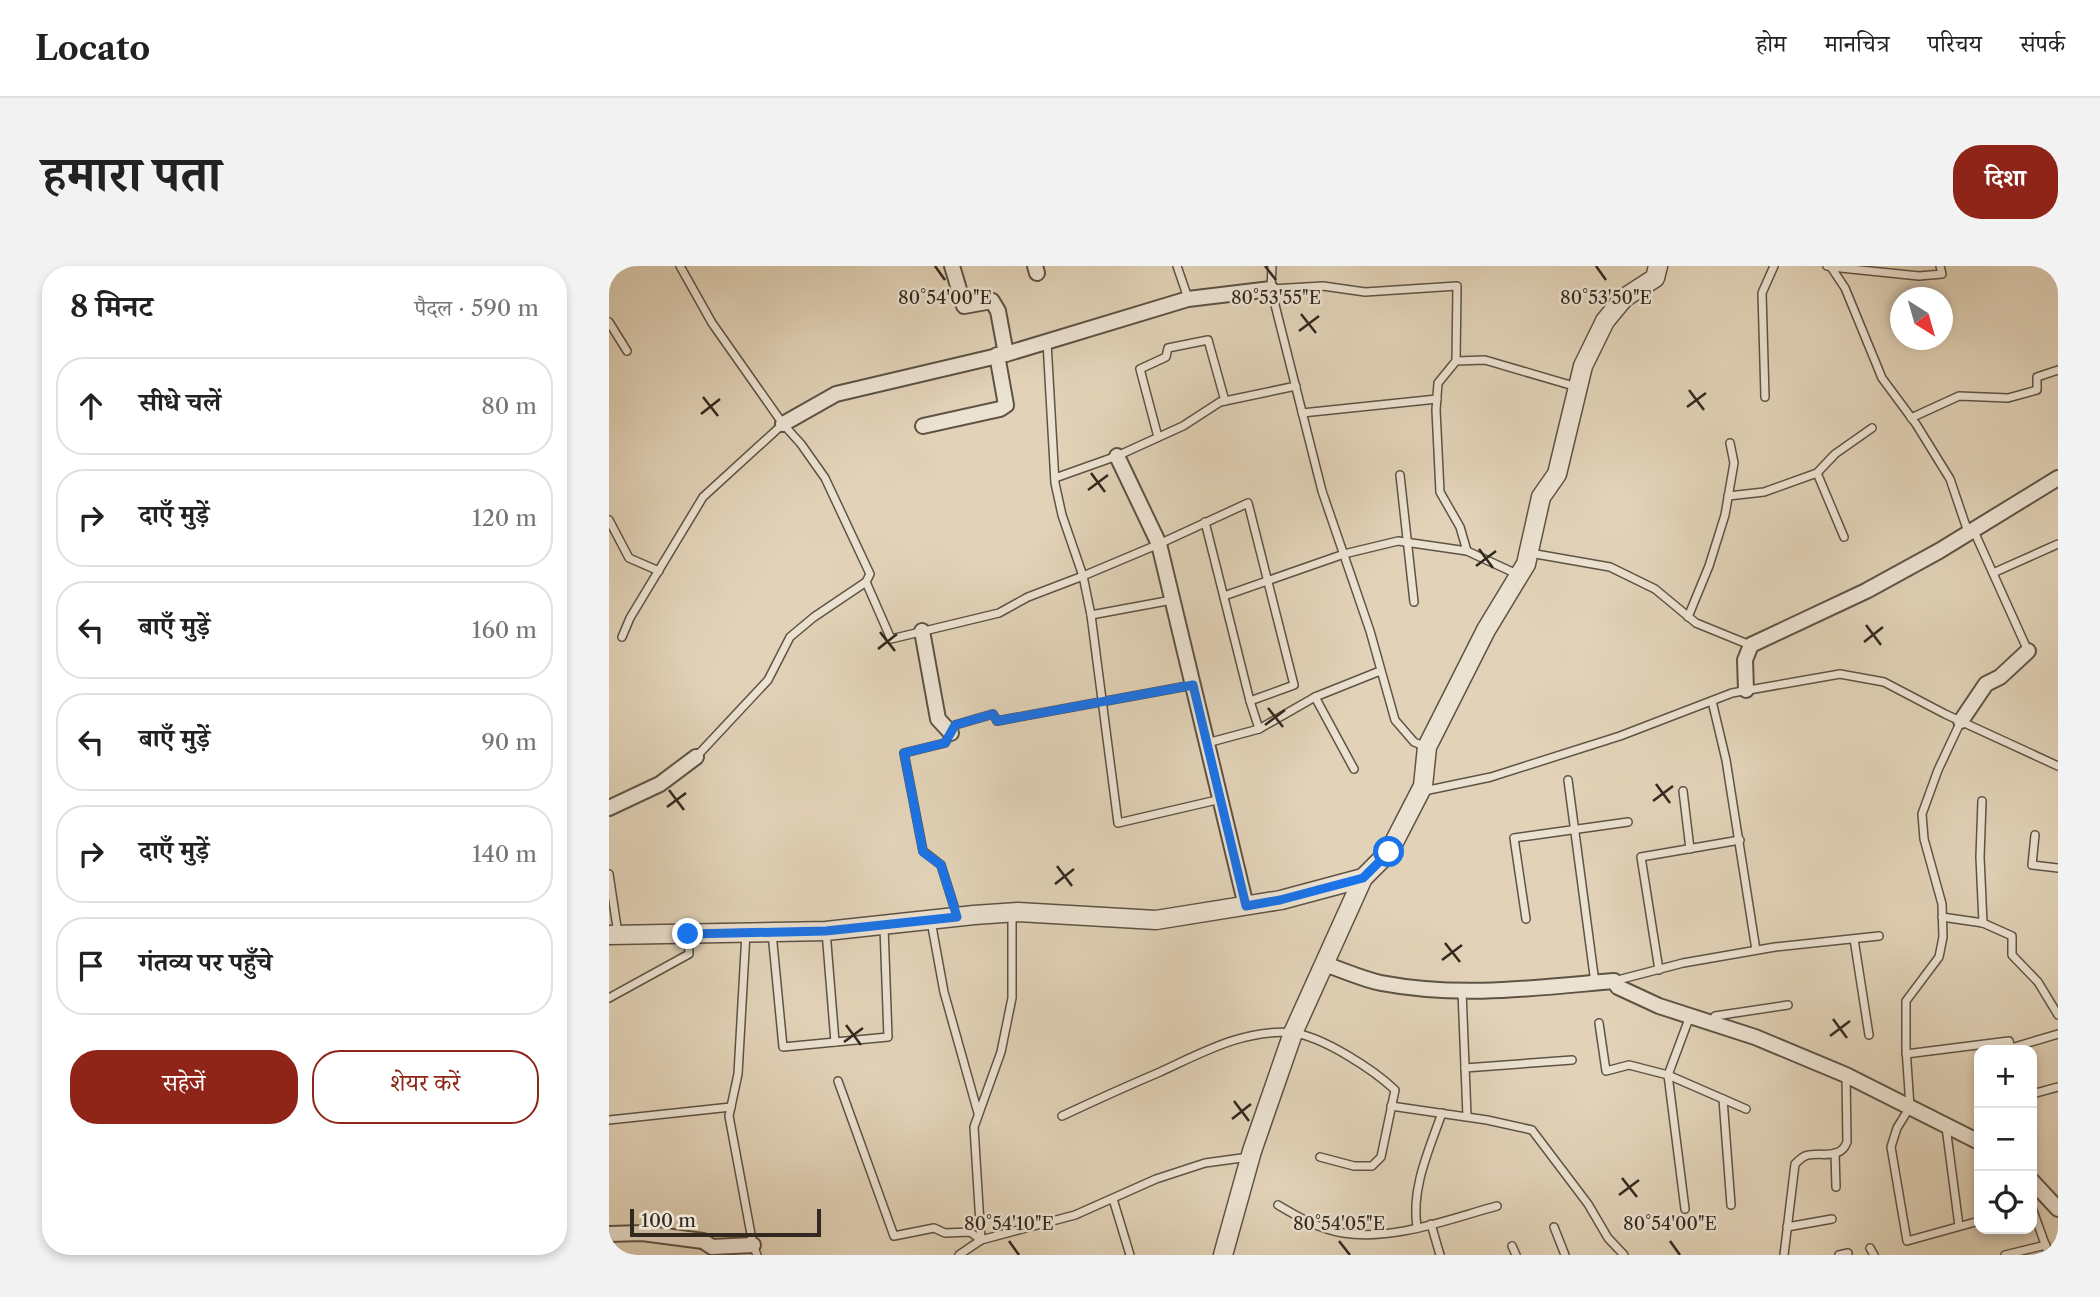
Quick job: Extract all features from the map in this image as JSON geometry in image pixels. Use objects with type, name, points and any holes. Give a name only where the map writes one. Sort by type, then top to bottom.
[{"type":"street","points":[[923,426],[1000,409],[1006,405],[998,311],[992,301],[964,306],[952,266]]},
{"type":"street","points":[[1223,1255],[1250,1157],[1293,1033],[1363,878],[1389,852],[1423,786],[1427,747],[1486,630],[1526,564],[1541,497],[1557,474],[1583,366],[1605,321],[1624,298],[1655,278],[1658,266]]},
{"type":"street","points":[[783,424],[836,394],[1001,355],[1188,299],[1271,289]]},
{"type":"street","points":[[1117,456],[1159,544],[1246,906]]},
{"type":"street","points":[[1746,690],[1745,660],[1751,645],[1866,591],[1939,551],[2058,478]]},
{"type":"street","points":[[922,631],[938,719],[951,733]]},
{"type":"street","points":[[1961,721],[1986,684],[2000,677],[2028,651]]},
{"type":"street","points":[[609,808],[660,784],[696,757]]},
{"type":"street","points":[[613,935],[826,931],[1012,912],[1156,920],[1280,900],[1363,878]]},
{"type":"street","points":[[1324,964],[1378,982],[1426,990],[1493,992],[1614,981],[1618,987],[1659,1006],[1755,1037],[1846,1075],[1974,1139]]},
{"type":"street","points":[[2037,1187],[2058,1209]]},
{"type":"street","points":[[609,1234],[642,1233],[703,1241],[712,1247],[755,1250]]},
{"type":"lane","points":[[680,266],[712,323],[783,424],[825,478],[870,573],[866,582],[814,617],[790,637],[768,680],[696,757]]},
{"type":"lane","points":[[1177,266],[1188,299]]},
{"type":"lane","points":[[1272,266],[1271,289],[1322,491],[1370,631],[1395,720],[1414,743],[1427,747]]},
{"type":"lane","points":[[1765,397],[1762,293],[1775,266]]},
{"type":"lane","points":[[1829,267],[1919,275],[1942,274],[1940,266]]},
{"type":"lane","points":[[1829,267],[1845,288],[1882,378],[1950,479],[2028,651]]},
{"type":"lane","points":[[1271,289],[1323,286],[1365,292],[1457,286],[1455,361],[1438,383],[1440,492],[1460,527],[1467,551]]},
{"type":"lane","points":[[609,322],[627,351]]},
{"type":"lane","points":[[1158,438],[1140,369],[1166,357],[1168,348],[1208,340],[1225,401]]},
{"type":"lane","points":[[1047,342],[1055,478],[1062,515],[1083,576],[1091,615],[1118,823],[1221,799]]},
{"type":"lane","points":[[1455,361],[1485,360],[1578,387]]},
{"type":"lane","points":[[1911,418],[1959,396],[2008,398],[2037,390],[2037,377],[2058,370]]},
{"type":"lane","points":[[1055,478],[1158,438],[1183,426],[1220,402],[1296,386]]},
{"type":"lane","points":[[1303,413],[1437,399]]},
{"type":"lane","points":[[622,637],[630,618],[703,497],[783,424]]},
{"type":"lane","points":[[1728,496],[1764,492],[1817,473],[1835,454],[1872,428]]},
{"type":"lane","points":[[1688,617],[1709,566],[1725,515],[1734,463],[1730,443]]},
{"type":"lane","points":[[1817,473],[1844,537]]},
{"type":"lane","points":[[1400,475],[1413,602]]},
{"type":"lane","points":[[866,582],[891,639],[999,613],[1028,597],[1159,544],[1248,503],[1294,685],[1250,701]]},
{"type":"lane","points":[[609,520],[629,558],[659,571]]},
{"type":"lane","points":[[1205,522],[1259,729]]},
{"type":"lane","points":[[1224,596],[1344,554],[1398,541],[1467,551],[1519,575]]},
{"type":"lane","points":[[1993,573],[2058,544]]},
{"type":"lane","points":[[1528,553],[1610,567],[1655,589],[1696,623],[1751,645]]},
{"type":"lane","points":[[1091,615],[1173,600]]},
{"type":"lane","points":[[1207,743],[1259,729],[1315,697],[1380,671]]},
{"type":"lane","points":[[1420,792],[1491,777],[1620,736],[1746,690],[1840,674],[1884,682],[2058,766]]},
{"type":"lane","points":[[957,917],[941,865],[923,852],[904,753],[945,743],[955,725],[993,714],[997,721],[1193,685]]},
{"type":"lane","points":[[1315,697],[1353,769]]},
{"type":"lane","points":[[1712,701],[1740,840],[1756,950]]},
{"type":"lane","points":[[1961,721],[1938,770],[1922,814],[1924,839],[1941,904],[1943,937],[1939,957],[1906,1001],[1910,1107],[1897,1128],[1891,1147],[1907,1241],[1974,1222]]},
{"type":"lane","points":[[1568,780],[1595,983]]},
{"type":"lane","points":[[1683,791],[1690,849]]},
{"type":"lane","points":[[1982,801],[1980,857],[1983,923]]},
{"type":"lane","points":[[1526,919],[1514,838],[1628,822]]},
{"type":"lane","points":[[2035,835],[2032,866],[2058,868]]},
{"type":"lane","points":[[1659,970],[1641,858],[1740,840]]},
{"type":"lane","points":[[609,874],[613,935]]},
{"type":"lane","points":[[982,1240],[974,1127],[1001,1052],[1012,998],[1012,912]]},
{"type":"lane","points":[[1942,916],[1983,923],[2012,936],[2013,955],[2038,982],[2058,1015]]},
{"type":"lane","points":[[931,920],[944,992],[978,1115]]},
{"type":"lane","points":[[772,933],[783,1047],[888,1037],[884,926]]},
{"type":"lane","points":[[826,931],[835,1042]]},
{"type":"lane","points":[[746,932],[738,1074],[729,1116],[755,1250]]},
{"type":"lane","points":[[609,998],[689,954],[688,934]]},
{"type":"lane","points":[[1614,981],[1683,963],[1756,950],[1879,936]]},
{"type":"lane","points":[[1854,939],[1869,1035]]},
{"type":"lane","points":[[1462,991],[1467,1116]]},
{"type":"lane","points":[[1712,1023],[1716,1016],[1788,1005]]},
{"type":"lane","points":[[1685,1209],[1668,1075],[1690,1016]]},
{"type":"lane","points":[[1599,1023],[1606,1071],[1629,1065],[1668,1075],[1746,1109]]},
{"type":"lane","points":[[1062,1116],[1216,1046],[1257,1033],[1293,1033],[1312,1038],[1381,1077],[1395,1090],[1381,1157],[1373,1166],[1354,1166],[1320,1157]]},
{"type":"lane","points":[[1906,1054],[2009,1041],[2011,1048],[2058,1034]]},
{"type":"lane","points":[[1465,1068],[1571,1060]]},
{"type":"lane","points":[[1784,1255],[1795,1164],[1804,1156],[1844,1150],[1847,1142],[1846,1075]]},
{"type":"lane","points":[[838,1081],[894,1236],[934,1228],[945,1233],[970,1232],[982,1240]]},
{"type":"lane","points":[[2037,1093],[2058,1087]]},
{"type":"lane","points":[[1723,1099],[1731,1205]]},
{"type":"lane","points":[[1391,1106],[1467,1116],[1532,1130],[1588,1204],[1608,1238],[1624,1255]]},
{"type":"lane","points":[[609,1120],[731,1107]]},
{"type":"lane","points":[[1417,1227],[1414,1208],[1417,1188],[1441,1113]]},
{"type":"lane","points":[[1946,1125],[1959,1226]]},
{"type":"lane","points":[[1835,1153],[1836,1187]]},
{"type":"lane","points":[[959,1255],[982,1240],[1076,1215],[1156,1179],[1205,1163],[1250,1157]]},
{"type":"lane","points":[[1113,1199],[1130,1255]]},
{"type":"lane","points":[[1278,1205],[1308,1222],[1343,1233],[1383,1234],[1497,1206]]},
{"type":"lane","points":[[1787,1227],[1832,1219]]},
{"type":"lane","points":[[2037,1220],[2049,1255]]},
{"type":"lane","points":[[1431,1224],[1440,1255]]},
{"type":"lane","points":[[1554,1227],[1565,1255]]},
{"type":"lane","points":[[2005,1255],[2046,1245]]},
{"type":"lane","points":[[1512,1246],[1516,1255]]},
{"type":"route","points":[[688,934],[826,931],[957,917],[941,865],[923,852],[904,753],[945,743],[955,725],[993,714],[997,721],[1193,685],[1246,906],[1363,878],[1389,852]]}]
